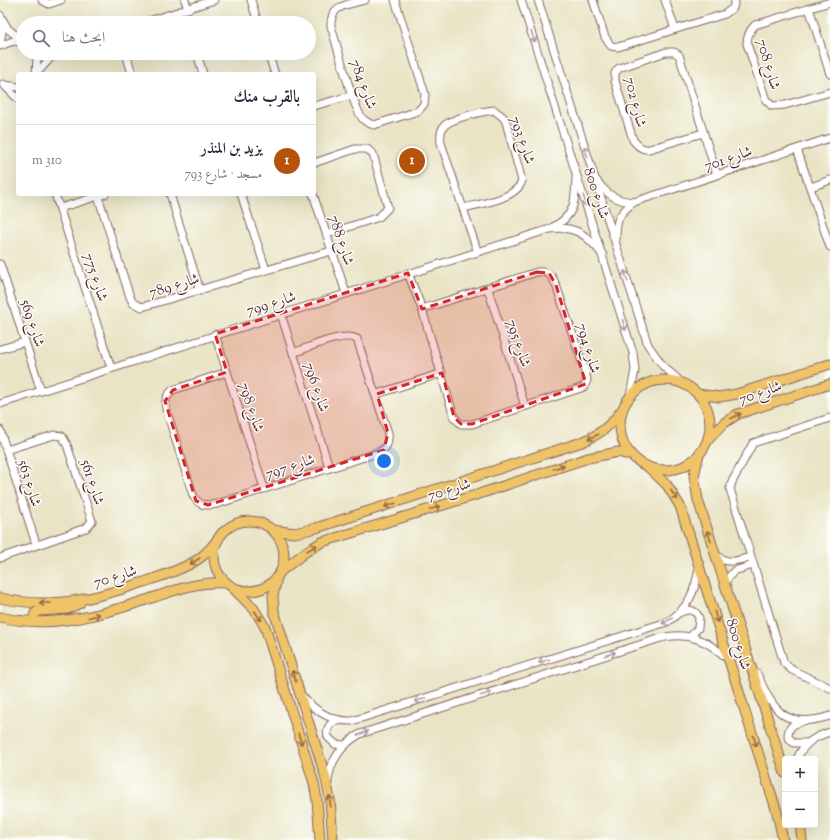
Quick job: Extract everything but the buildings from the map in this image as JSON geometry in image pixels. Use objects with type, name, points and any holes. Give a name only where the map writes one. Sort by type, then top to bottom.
[{"type":"main road","name":"شارع 70","points":[[698,394],[719,397],[737,394],[830,364]]},
{"type":"main road","points":[[662,379],[681,382],[698,394],[709,413],[710,427],[707,441],[699,454],[684,465],[666,470],[647,466],[632,456],[626,448],[621,435],[620,421],[621,411],[630,396],[644,384],[662,379]]},
{"type":"main road","name":"شارع 70","points":[[707,441],[724,423],[738,414],[830,384]]},
{"type":"main road","name":"شارع 70","points":[[272,530],[295,533],[316,528],[582,442],[603,431],[614,422],[621,411]]},
{"type":"main road","name":"شارع 70","points":[[279,574],[295,559],[322,542],[476,495],[588,458],[618,452],[632,456]]},
{"type":"main road","name":"شارع 800","points":[[699,454],[696,464],[695,487],[782,763]]},
{"type":"main road","name":"شارع 800","points":[[647,466],[667,485],[680,506],[777,812],[783,840]]},
{"type":"main road","points":[[320,840],[317,800],[314,783],[265,627],[254,609],[216,570],[214,555],[215,547],[222,533],[228,528],[243,522],[259,523],[272,530],[282,545],[284,554],[273,596],[274,611],[328,786],[333,840]]},
{"type":"main road","name":"شارع 70","points":[[0,598],[30,603],[64,603],[82,601],[114,592],[187,566],[206,553],[222,533]]},
{"type":"main road","points":[[0,617],[33,622],[82,619],[194,584],[229,585],[242,591],[262,589],[270,584],[279,574]]},
{"type":"main road","points":[[33,622],[37,612],[68,609],[82,601]]},
{"type":"main road","points":[[800,828],[802,840]]},
{"type":"street","points":[[42,0],[49,4],[61,0]]},
{"type":"street","points":[[185,0],[188,8]]},
{"type":"street","points":[[164,16],[214,0]]},
{"type":"street","points":[[251,0],[256,16]]},
{"type":"street","name":"شارع 784","points":[[365,0],[337,8],[333,11],[331,20],[353,95],[363,119],[374,125],[418,111],[424,104],[425,94],[395,0]]},
{"type":"street","name":"شارع 800","points":[[521,0],[603,255],[634,358],[635,376],[630,396]]},
{"type":"street","name":"شارع 800","points":[[538,0],[648,345],[663,366],[681,382]]},
{"type":"street","points":[[593,0],[605,37],[611,46],[626,46],[730,12],[734,8],[735,0]]},
{"type":"street","points":[[665,0],[675,29]]},
{"type":"street","name":"شارع 708","points":[[830,2],[754,25],[749,30],[747,44],[766,100],[772,106],[785,105],[830,92]]},
{"type":"street","points":[[809,8],[830,74]]},
{"type":"street","points":[[0,16],[8,29],[16,36]]},
{"type":"street","points":[[0,25],[2,32],[0,42]]},
{"type":"street","points":[[0,46],[16,41]]},
{"type":"street","name":"شارع 702","points":[[703,133],[649,149],[644,150],[638,146],[633,140],[615,81],[615,73],[619,68],[666,52],[674,52],[679,55],[703,133],[718,175]]},
{"type":"street","points":[[35,72],[37,60]]},
{"type":"street","points":[[37,72],[48,60]]},
{"type":"street","points":[[128,60],[131,72]]},
{"type":"street","points":[[199,60],[202,72]]},
{"type":"street","points":[[270,60],[274,72]]},
{"type":"street","points":[[2,83],[16,86]]},
{"type":"street","points":[[2,83],[16,96]]},
{"type":"street","points":[[316,105],[353,95]]},
{"type":"street","name":"شارع 793","points":[[463,208],[509,195],[520,188],[522,181],[506,122],[503,117],[494,110],[452,121],[442,128],[441,143],[477,250]]},
{"type":"street","name":"شارع 701","points":[[617,248],[618,219],[625,209],[634,202],[830,138]]},
{"type":"street","points":[[316,162],[355,149],[367,149],[373,154],[388,204],[388,208],[379,217],[327,234]]},
{"type":"street","points":[[797,149],[811,187],[830,248]]},
{"type":"street","name":"شارع 799","points":[[550,229],[569,215],[573,205],[576,173]]},
{"type":"street","points":[[593,175],[603,190],[613,197],[623,201],[634,202]]},
{"type":"street","points":[[811,187],[830,180]]},
{"type":"street","name":"شارع 775","points":[[56,196],[111,368]]},
{"type":"street","points":[[60,208],[99,196]]},
{"type":"street","name":"شارع 789","points":[[102,196],[133,303],[142,308],[332,251]]},
{"type":"street","points":[[171,196],[200,291]]},
{"type":"street","points":[[242,196],[266,270]]},
{"type":"street","name":"شارع 788","points":[[314,196],[346,293]]},
{"type":"street","name":"شارع 799","points":[[0,404],[477,250],[550,229],[560,227],[573,229],[588,239],[603,255]]},
{"type":"street","name":"شارع 569","points":[[0,264],[41,390]]},
{"type":"street","name":"شارع 794","points":[[408,273],[422,309],[454,417],[461,424],[472,424],[584,387],[587,380],[585,371],[553,276],[542,271],[537,272],[422,309]]},
{"type":"street","name":"شارع 795","points":[[488,289],[525,406]]},
{"type":"street","name":"شارع 796","points":[[281,314],[329,467]]},
{"type":"street","name":"شارع 798","points":[[215,334],[264,488]]},
{"type":"street","name":"شارع 797","points":[[227,372],[173,390],[167,395],[165,401],[166,409],[193,495],[196,501],[208,505],[377,453],[384,450],[388,444],[388,433],[377,394],[357,339],[352,336],[339,337],[293,353]]},
{"type":"street","points":[[0,349],[25,342]]},
{"type":"street","points":[[377,394],[442,373]]},
{"type":"street","points":[[830,418],[756,441],[749,449],[730,489],[784,663],[792,670],[830,688]]},
{"type":"street","name":"شارع 563","points":[[0,430],[36,544]]},
{"type":"street","name":"شارع 561","points":[[0,558],[36,544],[86,528],[91,523],[91,517],[67,445],[62,436],[54,435],[6,450]]},
{"type":"street","points":[[715,554],[730,562],[750,557]]},
{"type":"street","points":[[724,582],[734,571],[753,565]]},
{"type":"street","points":[[344,745],[335,744],[328,737],[328,728],[337,720],[358,719],[667,622],[680,612],[693,594],[700,566]]},
{"type":"street","points":[[680,612],[690,610],[696,613],[699,618],[698,628],[691,636]]},
{"type":"street","points":[[328,786],[331,767],[344,745],[360,734],[639,645],[669,636],[691,636],[712,644],[729,660]]},
{"type":"street","points":[[750,658],[770,702],[778,711],[794,720],[803,721],[812,721],[830,716]]},
{"type":"street","points":[[300,694],[313,707],[337,720]]},
{"type":"street","points":[[803,721],[789,729],[788,737],[794,743],[806,743]]},
{"type":"street","points":[[799,756],[806,743],[814,737],[830,732]]},
{"type":"highlighted area","points":[[537,272],[549,273],[556,285],[586,384],[472,424],[461,424],[454,417],[442,373],[377,394],[388,433],[384,450],[208,505],[196,501],[193,495],[165,401],[173,390],[227,372],[215,334],[408,273],[422,309]]},
{"type":"place","name":"يزيد بن المنذر","points":[[412,161]]}]
